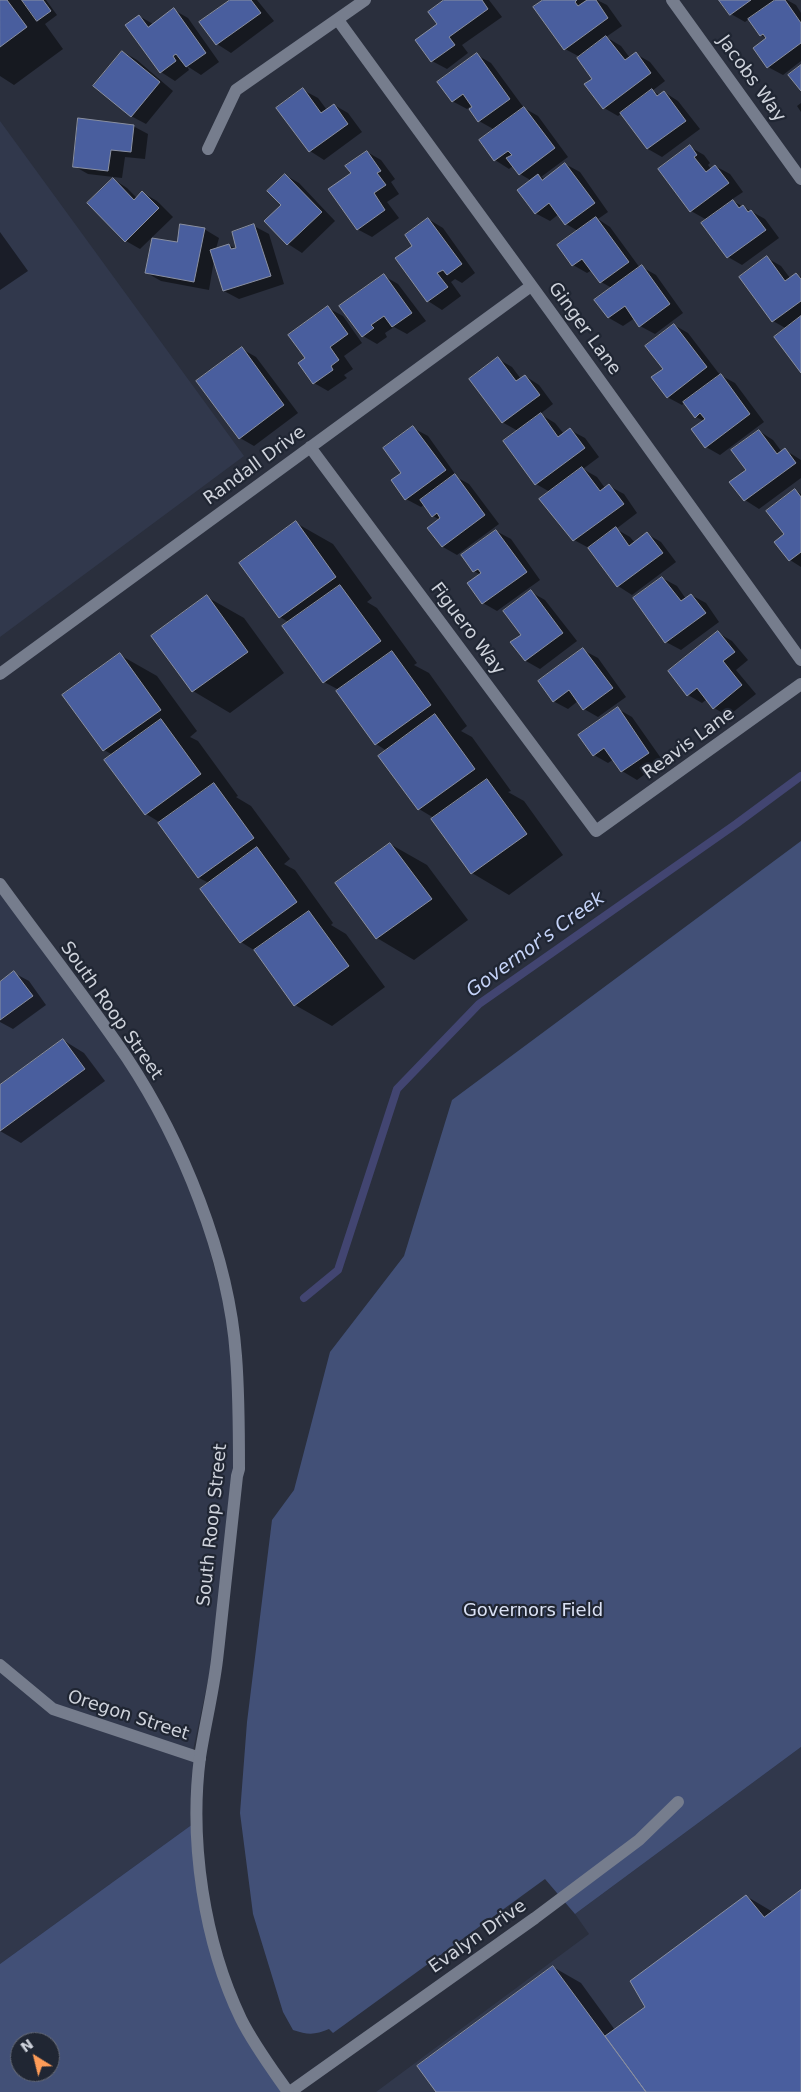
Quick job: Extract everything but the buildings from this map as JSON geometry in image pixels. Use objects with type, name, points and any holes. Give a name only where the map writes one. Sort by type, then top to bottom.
[{"type":"street","points":[[208,148],[236,90],[365,0]]},
{"type":"street","name":"Jacobs Way","points":[[672,0],[801,179]]},
{"type":"street","name":"Ginger Lane","points":[[338,20],[801,660]]},
{"type":"street","name":"Randall Drive","points":[[0,674],[532,286]]},
{"type":"street","name":"Figuero Way","points":[[310,447],[596,832]]},
{"type":"street","name":"Reavis Lane","points":[[596,832],[801,684]]},
{"type":"street","name":"South Roop Street","points":[[0,884],[126,1057],[173,1137],[211,1231],[228,1304],[236,1355],[239,1469],[236,1476],[216,1662],[200,1758],[196,1814],[200,1867],[206,1914],[224,1975],[242,2019],[270,2066],[289,2092]]},
{"type":"street","name":"Oregon Street","points":[[0,1664],[53,1709],[200,1758]]},
{"type":"street","name":"Evalyn Drive","points":[[289,2092],[536,1918],[639,1840],[678,1802]]},
{"type":"shaded area","points":[[0,121],[244,456],[0,637]]},
{"type":"shaded area","points":[[0,885],[118,1046],[193,1188],[233,1337],[235,1493],[220,1625],[192,1755],[200,1758],[197,1821],[0,1964]]},
{"type":"shaded area","points":[[801,1747],[801,2092],[376,2092],[589,1934],[575,1914]]},
{"type":"green space","name":"Governors Field","points":[[801,841],[801,1747],[575,1914],[545,1879],[333,2033],[329,2029],[311,2034],[293,2030],[283,2012],[253,1914],[240,1813],[247,1722],[272,1520],[294,1490],[330,1352],[404,1256],[452,1100]]},
{"type":"green space","points":[[197,1821],[206,1914],[242,2019],[291,2092],[0,2092],[0,1964]]},
{"type":"waterway","name":"Governor's Creek","points":[[304,1298],[338,1270],[397,1089],[479,1004],[736,824],[801,776]]}]
